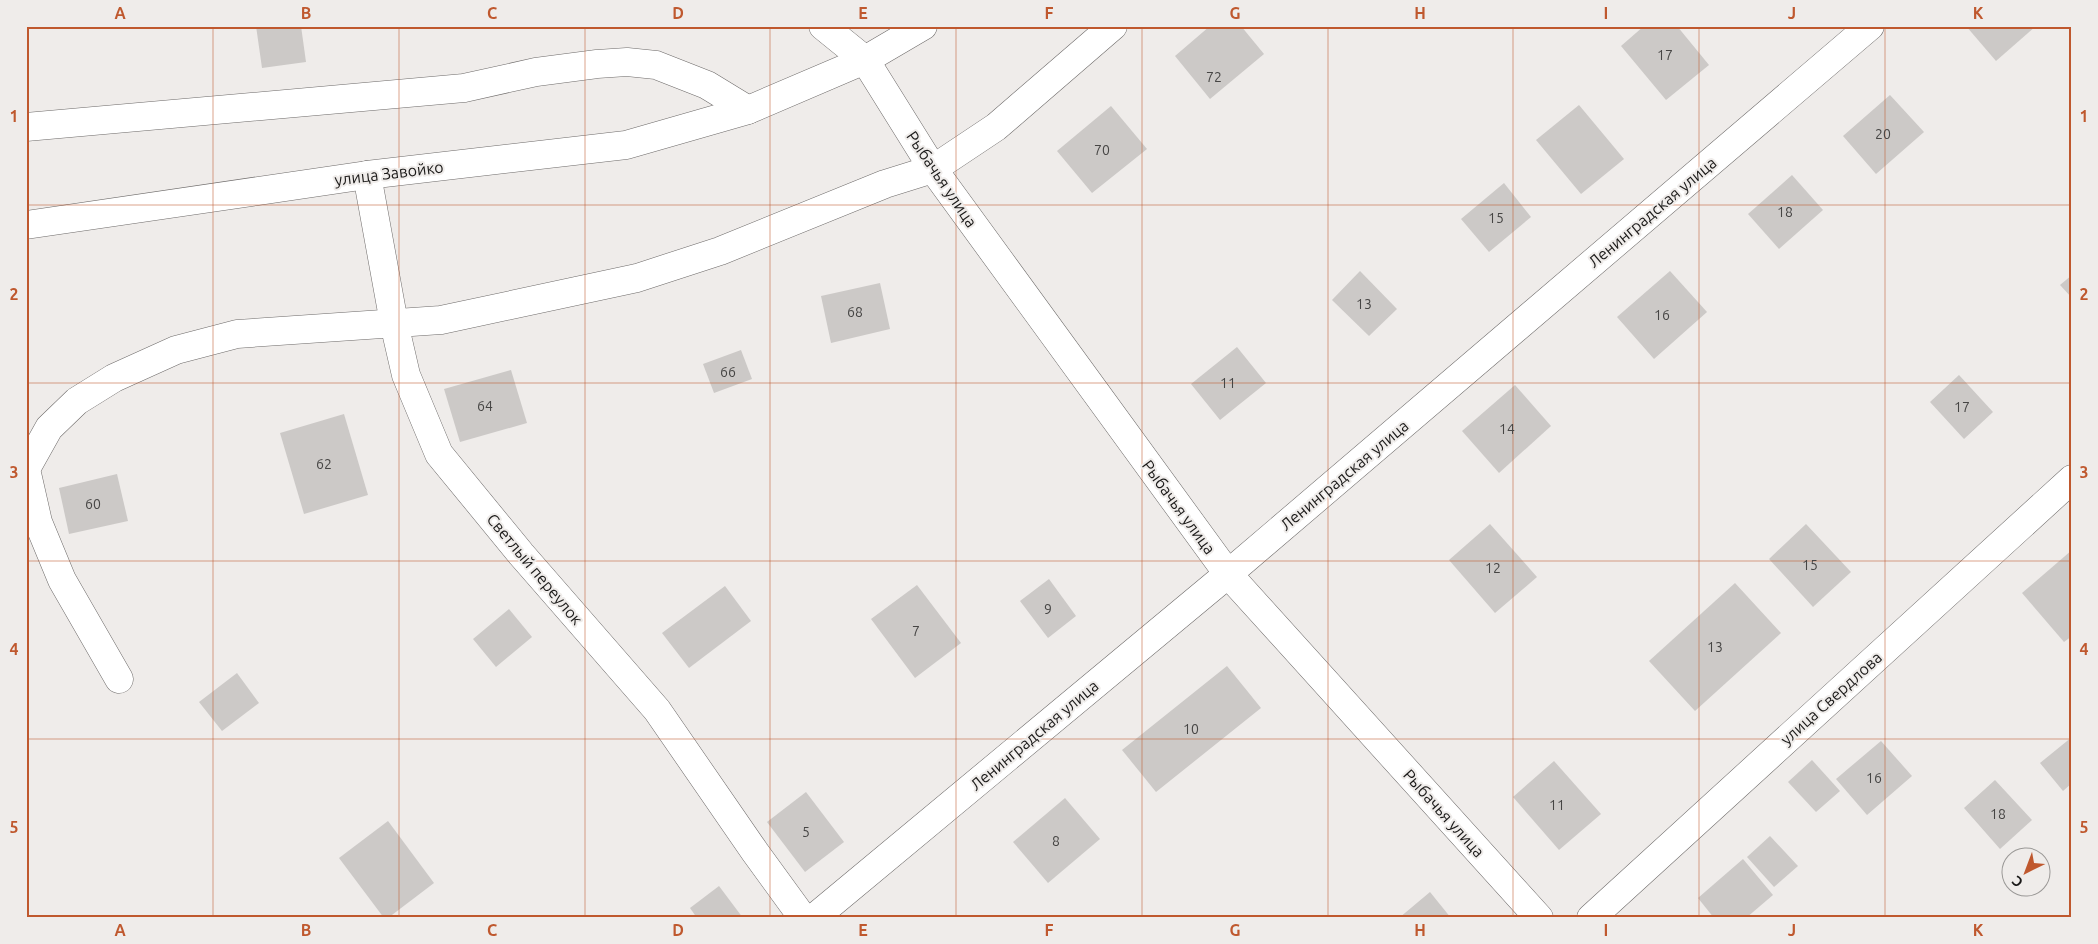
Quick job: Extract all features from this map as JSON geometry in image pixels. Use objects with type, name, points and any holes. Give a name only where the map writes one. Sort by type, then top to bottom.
[{"type":"street","name":"Рыбачья улица","points":[[823,26],[865,60],[933,169],[1228,574],[1539,918]]},
{"type":"street","name":"улица Завойко","points":[[26,225],[367,175],[626,145],[748,110],[865,60],[923,26]]},
{"type":"street","points":[[119,679],[62,580],[38,522],[26,469],[49,428],[77,401],[107,383],[176,350],[237,334],[441,320],[637,278],[720,251],[885,184],[933,169],[996,127],[1113,26]]},
{"type":"street","name":"Ленинградская улица","points":[[814,918],[1228,574],[1870,26]]},
{"type":"street","points":[[26,127],[464,88],[536,72],[627,62],[656,65],[707,85],[748,110]]},
{"type":"street","name":"Светлый переулок","points":[[367,175],[394,323],[406,375],[439,454],[521,554],[657,710],[754,852],[803,918]]},
{"type":"street","name":"улица Свердлова","points":[[1591,918],[2072,479]]},
{"type":"building","points":[[256,26],[301,26],[306,62],[262,68]]},
{"type":"building","points":[[1210,26],[1241,26],[1264,54],[1210,99],[1175,56]]},
{"type":"building","points":[[1644,26],[1677,26],[1709,65],[1666,100],[1621,46]]},
{"type":"building","points":[[1966,26],[2036,26],[1996,61]]},
{"type":"building","points":[[1890,95],[1924,132],[1876,174],[1843,136]]},
{"type":"building","points":[[1579,105],[1624,159],[1581,194],[1536,140]]},
{"type":"building","points":[[1111,106],[1147,149],[1092,193],[1057,151]]},
{"type":"building","points":[[1792,175],[1823,210],[1779,249],[1748,214]]},
{"type":"building","points":[[1504,183],[1531,217],[1489,252],[1461,219]]},
{"type":"building","points":[[1360,271],[1397,309],[1369,336],[1332,300]]},
{"type":"building","points":[[1670,271],[1707,312],[1654,359],[1617,317]]},
{"type":"building","points":[[2072,275],[2072,298],[2060,285]]},
{"type":"building","points":[[880,283],[890,329],[831,343],[821,296]]},
{"type":"building","points":[[1237,347],[1266,383],[1220,420],[1191,384]]},
{"type":"building","points":[[741,350],[752,379],[714,393],[703,364]]},
{"type":"building","points":[[511,370],[527,423],[460,442],[444,389]]},
{"type":"building","points":[[1959,375],[1993,412],[1964,439],[1930,402]]},
{"type":"building","points":[[1515,385],[1551,426],[1499,473],[1462,431]]},
{"type":"building","points":[[344,414],[368,495],[304,514],[280,433]]},
{"type":"building","points":[[117,474],[128,521],[69,534],[59,488]]},
{"type":"building","points":[[1490,524],[1537,577],[1495,613],[1449,560]]},
{"type":"building","points":[[1806,524],[1851,572],[1813,607],[1769,559]]},
{"type":"building","points":[[2072,550],[2072,636],[2064,642],[2022,593]]},
{"type":"building","points":[[1049,579],[1076,616],[1048,638],[1020,601]]},
{"type":"building","points":[[1735,583],[1781,633],[1695,711],[1649,661]]},
{"type":"building","points":[[917,585],[961,643],[915,678],[871,619]]},
{"type":"building","points":[[725,586],[751,621],[689,668],[662,633]]},
{"type":"building","points":[[509,609],[532,637],[496,667],[473,639]]},
{"type":"building","points":[[1227,666],[1261,708],[1156,792],[1122,750]]},
{"type":"building","points":[[237,673],[259,703],[222,731],[199,702]]},
{"type":"building","points":[[2072,737],[2072,783],[2063,791],[2040,763]]},
{"type":"building","points":[[1881,741],[1912,776],[1867,815],[1836,779]]},
{"type":"building","points":[[1812,760],[1840,791],[1816,812],[1788,782]]},
{"type":"building","points":[[1554,761],[1601,814],[1559,850],[1513,797]]},
{"type":"building","points":[[1995,780],[2032,820],[2003,846],[2000,846],[2000,849],[1964,808]]},
{"type":"building","points":[[806,792],[844,842],[805,872],[767,822]]},
{"type":"building","points":[[1065,798],[1100,839],[1048,883],[1013,842]]},
{"type":"building","points":[[388,821],[434,883],[388,918],[384,918],[339,858]]},
{"type":"building","points":[[1770,836],[1798,866],[1774,887],[1747,857]]},
{"type":"building","points":[[1743,859],[1773,895],[1746,918],[1714,918],[1698,898]]},
{"type":"building","points":[[719,886],[743,918],[697,918],[690,908]]},
{"type":"building","points":[[1430,892],[1451,918],[1399,918]]}]
